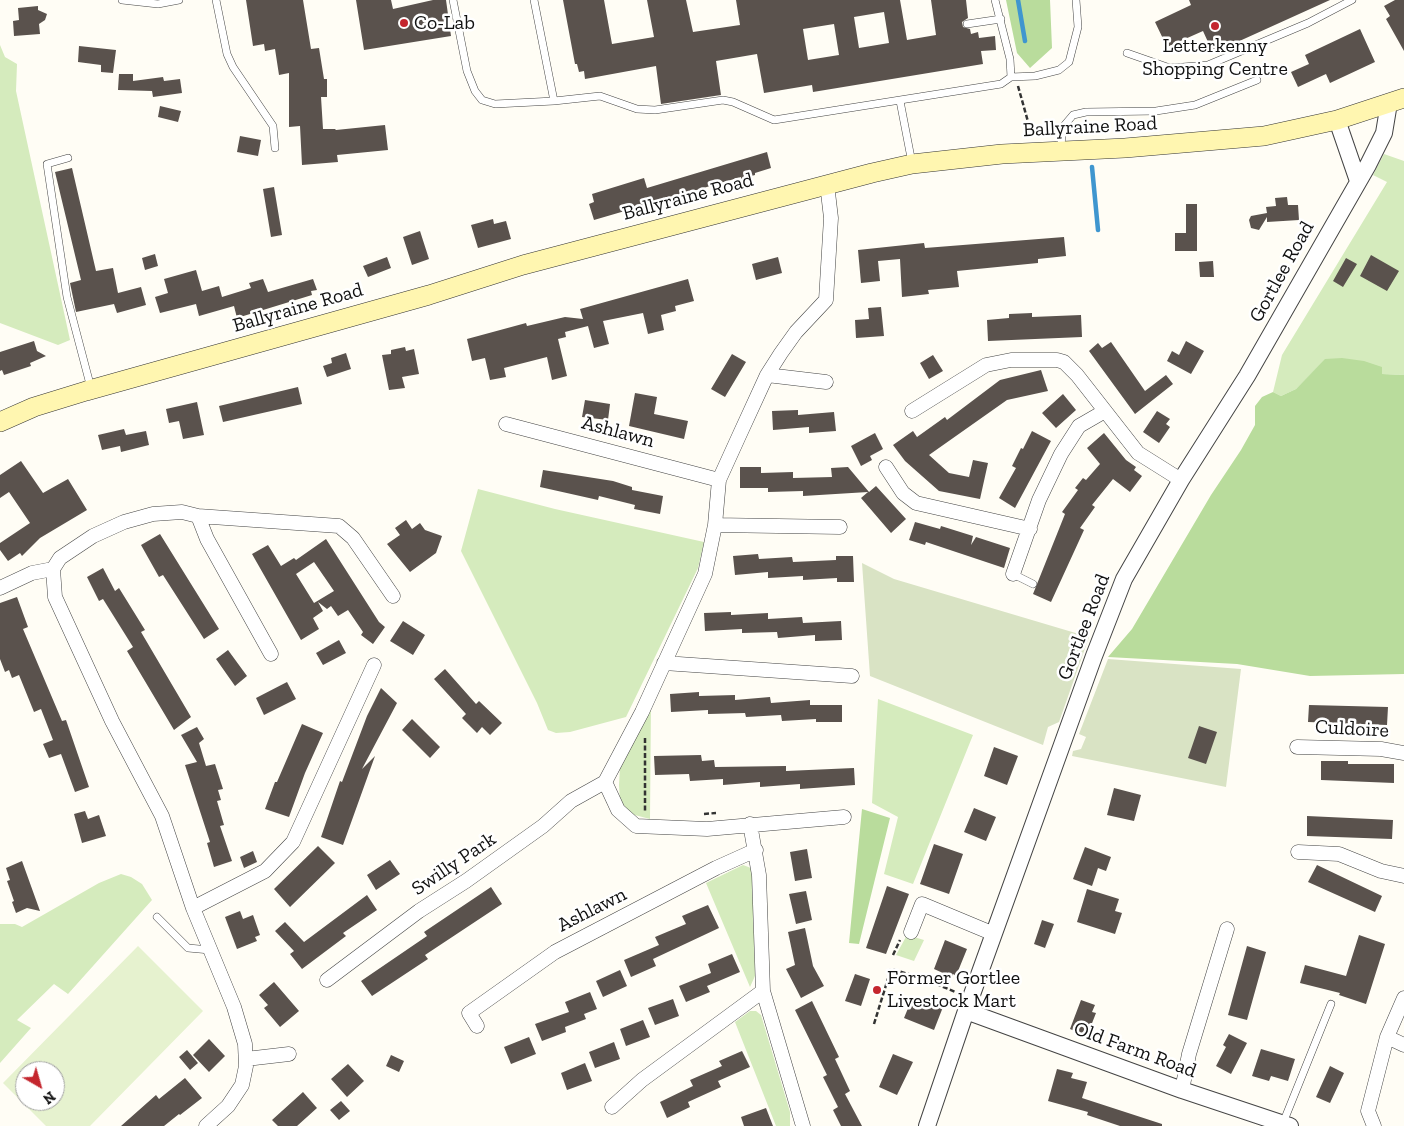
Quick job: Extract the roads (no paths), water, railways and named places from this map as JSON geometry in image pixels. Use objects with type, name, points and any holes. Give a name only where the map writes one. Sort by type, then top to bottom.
[{"type":"main road","name":"Ballyraine Road","points":[[0,422],[34,407],[91,389],[429,295],[523,265],[827,184],[912,164],[1031,153],[1125,148],[1264,136],[1337,120],[1396,101]]},
{"type":"street","name":"Gortlee Road","points":[[928,1126],[966,1011],[1094,656],[1124,579],[1181,480],[1247,376],[1358,181],[1384,133],[1396,101]]},
{"type":"street","points":[[1337,120],[1358,181]]},
{"type":"street","points":[[827,184],[831,218],[826,300],[796,332],[767,376],[720,480],[705,574],[664,663],[605,782],[618,810],[636,826],[707,829],[750,824],[800,823],[844,817]]},
{"type":"street","points":[[912,411],[986,365],[1011,360],[1064,362],[1138,453],[1181,480]]},
{"type":"street","points":[[767,376],[826,382]]},
{"type":"street","points":[[1013,574],[1040,500],[1061,454],[1079,426],[1105,411]]},
{"type":"street","name":"Ashlawn","points":[[506,424],[720,480]]},
{"type":"street","points":[[886,467],[903,493],[916,503],[1030,529]]},
{"type":"street","points":[[206,1126],[228,1106],[242,1085],[246,1059],[245,1044],[234,1007],[193,908],[162,816],[112,721],[55,597],[53,569],[60,558],[93,536],[124,522],[153,514],[182,512],[198,516],[339,526],[353,538],[393,596]]},
{"type":"street","points":[[198,516],[207,539],[271,654]]},
{"type":"street","points":[[714,525],[840,527]]},
{"type":"street","points":[[0,588],[32,573],[53,569]]},
{"type":"street","points":[[664,663],[852,676]]},
{"type":"street","points":[[193,908],[265,871],[294,842],[374,664]]},
{"type":"street","name":"Culdoire","points":[[1297,747],[1381,749],[1404,753]]},
{"type":"street","name":"Swilly Park","points":[[327,980],[419,911],[466,881],[543,826],[570,801],[605,782]]},
{"type":"street","points":[[750,824],[759,874],[763,991],[803,1126]]},
{"type":"street","name":"Ashlawn","points":[[477,1026],[469,1013],[555,952],[716,868],[756,850]]},
{"type":"street","points":[[1298,852],[1339,854],[1381,871],[1404,876]]},
{"type":"street","points":[[911,932],[922,904],[994,934]]},
{"type":"street","points":[[1182,1090],[1189,1054],[1227,929]]},
{"type":"street","points":[[612,1107],[642,1080],[763,991]]},
{"type":"street","points":[[1374,1126],[1368,1110],[1387,1037],[1404,998]]},
{"type":"street","name":"Old Farm Road","points":[[966,1011],[1182,1090],[1286,1125]]},
{"type":"street","points":[[1387,1037],[1404,1045]]},
{"type":"street","points":[[246,1059],[289,1054]]},
{"type":"lane","points":[[122,0],[158,4],[179,0]]},
{"type":"lane","points":[[216,0],[227,54],[233,67],[273,126],[275,148]]},
{"type":"lane","points":[[453,0],[467,71],[475,91],[482,100],[495,104],[554,102],[600,96],[637,109],[654,110],[724,100],[774,120],[1001,84],[1011,77],[1035,76],[1059,70],[1069,62],[1078,27],[1076,0]]},
{"type":"lane","points":[[534,0],[554,102]]},
{"type":"lane","points":[[995,0],[1010,58],[1011,77]]},
{"type":"lane","points":[[1127,53],[1170,68],[1208,65],[1308,23],[1352,0]]},
{"type":"lane","points":[[967,24],[1001,19]]},
{"type":"lane","points":[[1061,151],[1062,128],[1073,115],[1086,112],[1156,111],[1195,105],[1257,80]]},
{"type":"lane","points":[[900,101],[912,164]]},
{"type":"lane","points":[[68,158],[47,164],[67,297],[91,389]]},
{"type":"lane","points":[[1013,574],[1033,584]]},
{"type":"lane","points":[[157,917],[188,948],[210,950]]},
{"type":"lane","points":[[1286,1125],[1331,1004]]},
{"type":"waterway","points":[[1018,0],[1025,41]]},
{"type":"waterway","points":[[1092,167],[1098,230]]},
{"type":"place","name":"Co-Lab","points":[[404,23]]},
{"type":"place","name":"Letterkenny Shopping Centre","points":[[1215,26]]},
{"type":"place","name":"Former Gortlee Livestock Mart","points":[[877,990]]}]
